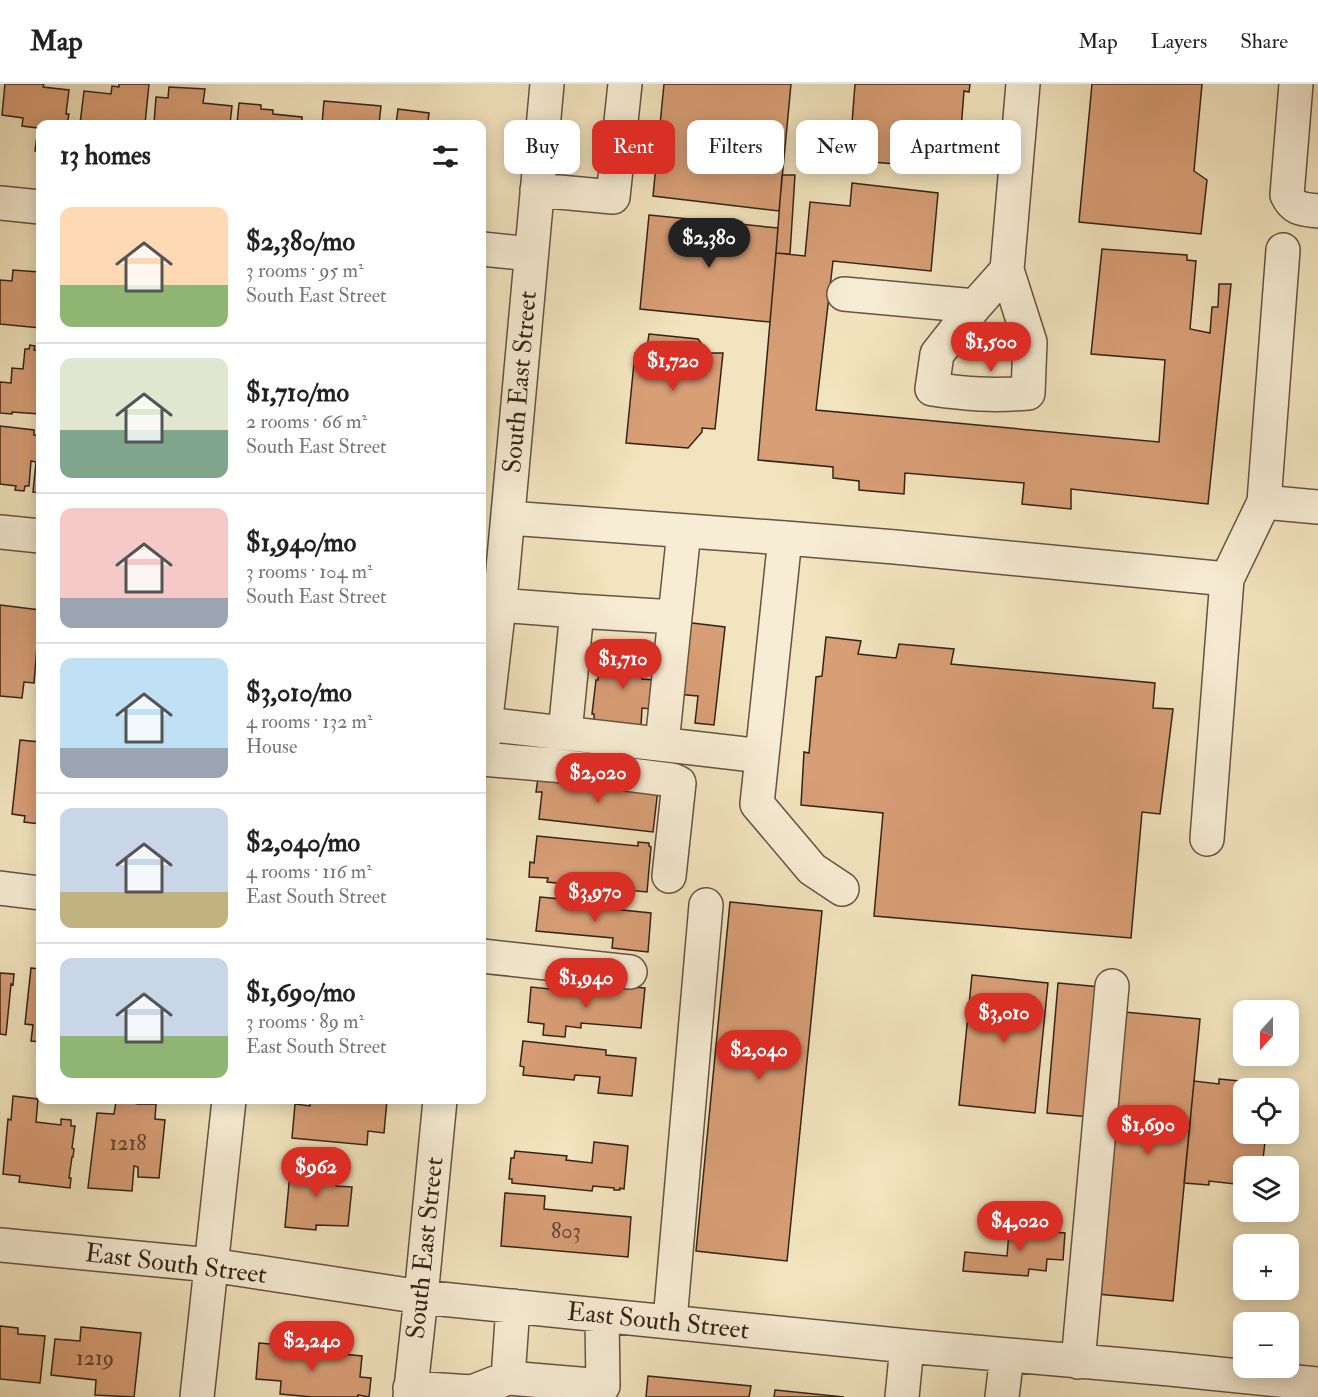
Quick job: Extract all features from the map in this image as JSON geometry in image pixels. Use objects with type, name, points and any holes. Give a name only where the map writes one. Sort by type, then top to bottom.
[{"type":"street","name":"South East Street","points":[[486,697],[494,587],[508,518],[547,84]]},
{"type":"street","points":[[537,190],[613,197],[625,84]]},
{"type":"street","points":[[1007,270],[937,354],[932,389],[965,394],[1028,393],[1030,342],[1007,270],[1023,84]]},
{"type":"street","points":[[1296,84],[1287,195],[1290,202],[1297,208],[1318,211]]},
{"type":"street","points":[[0,203],[36,207]]},
{"type":"street","points":[[486,249],[531,254]]},
{"type":"street","points":[[1207,839],[1227,579],[1264,502],[1283,250]]},
{"type":"street","points":[[844,294],[975,306]]},
{"type":"street","points":[[1264,502],[1318,507]]},
{"type":"street","points":[[508,518],[785,538],[1227,579]]},
{"type":"street","points":[[662,744],[684,531]]},
{"type":"street","points":[[0,532],[36,536]]},
{"type":"street","points":[[785,538],[757,804],[812,869],[842,888]]},
{"type":"street","points":[[494,587],[577,611],[675,617]]},
{"type":"street","points":[[565,733],[577,611]]},
{"type":"street","points":[[486,738],[565,733],[762,756]]},
{"type":"street","points":[[486,759],[553,765],[672,780],[679,783],[669,876]]},
{"type":"street","points":[[0,888],[36,892]]},
{"type":"street","points":[[670,1322],[706,905]]},
{"type":"street","points":[[486,956],[630,972]]},
{"type":"street","points":[[1078,1362],[1112,986]]},
{"type":"street","points":[[197,1397],[229,1104]]},
{"type":"street","name":"South East Street","points":[[410,1393],[440,1104]]},
{"type":"street","name":"East South Street","points":[[0,1245],[212,1265],[421,1297],[1078,1362],[1169,1383],[1318,1384]]},
{"type":"street","points":[[508,1378],[513,1306]]},
{"type":"street","points":[[410,1393],[472,1392],[508,1378],[602,1391],[602,1316]]},
{"type":"street","points":[[902,1397],[907,1346]]},
{"type":"street","points":[[1002,1397],[1006,1355]]},
{"type":"building","points":[[5,84],[44,84],[43,87],[69,90],[66,114],[69,114],[68,120],[36,120],[36,128],[22,126],[23,118],[2,115]]},
{"type":"building","points":[[119,84],[149,84],[145,120],[80,120],[84,91],[111,94],[112,86],[119,87]]},
{"type":"building","points":[[664,84],[791,84],[784,158],[784,120],[687,120],[687,174],[782,174],[779,211],[653,196],[655,174],[675,174],[675,120],[660,120]]},
{"type":"building","points":[[855,84],[970,84],[969,92],[964,91],[962,120],[890,120],[890,163],[878,162],[878,120],[852,120]]},
{"type":"building","points":[[1092,84],[1202,84],[1194,171],[1207,180],[1201,234],[1079,222]]},
{"type":"building","points":[[169,87],[205,89],[203,103],[232,106],[230,120],[154,120],[156,97],[168,98]]},
{"type":"building","points":[[324,101],[381,106],[379,120],[322,120]]},
{"type":"building","points":[[239,103],[261,105],[261,109],[273,110],[273,114],[302,117],[302,120],[237,120]]},
{"type":"building","points":[[398,109],[429,113],[428,120],[397,120]]},
{"type":"building","points":[[782,175],[795,175],[790,254],[776,253]]},
{"type":"building","points":[[852,183],[938,193],[931,271],[833,261],[816,410],[1159,442],[1165,360],[1091,354],[1102,249],[1187,255],[1187,260],[1196,261],[1190,329],[1210,333],[1212,307],[1218,307],[1219,284],[1231,284],[1208,504],[1071,489],[1071,509],[1022,504],[1024,483],[905,473],[904,494],[859,490],[859,481],[833,478],[833,467],[758,460],[776,253],[805,256],[810,202],[850,206]]},
{"type":"building","points":[[649,215],[778,228],[770,322],[640,309]]},
{"type":"building","points":[[13,270],[36,272],[36,328],[0,324],[0,280],[12,281]]},
{"type":"building","points":[[649,334],[698,339],[709,353],[723,353],[715,429],[702,428],[702,432],[688,448],[626,443],[635,353],[646,354]]},
{"type":"building","points":[[30,345],[35,346],[34,350],[36,350],[36,414],[0,413],[0,382],[11,383],[12,368],[23,369],[25,349],[29,349]]},
{"type":"building","points":[[0,426],[34,430],[36,462],[31,461],[29,486],[25,486],[24,491],[15,490],[16,486],[0,484]]},
{"type":"building","points":[[36,462],[36,492],[33,492]]},
{"type":"building","points":[[0,605],[36,610],[34,683],[24,682],[22,698],[0,696]]},
{"type":"building","points":[[684,622],[725,627],[714,725],[695,723],[698,696],[676,694]]},
{"type":"building","points":[[826,637],[861,641],[858,654],[896,658],[899,644],[954,649],[951,664],[1155,683],[1153,708],[1173,709],[1160,814],[1142,812],[1131,938],[874,916],[883,813],[801,805],[804,752],[809,753],[816,677],[822,676]]},
{"type":"building","points":[[619,649],[644,652],[642,679],[655,680],[660,710],[642,708],[641,726],[594,722],[594,714],[592,714],[600,654],[619,655]]},
{"type":"building","points":[[20,740],[36,742],[36,824],[24,822],[25,816],[12,814]]},
{"type":"building","points":[[538,778],[658,789],[653,832],[539,819],[542,792],[536,792]]},
{"type":"building","points":[[537,836],[638,846],[638,842],[649,843],[651,847],[647,892],[547,882],[548,878],[529,877],[530,862],[534,863]]},
{"type":"building","points":[[540,897],[592,902],[591,905],[603,906],[603,908],[651,913],[648,952],[612,948],[613,938],[536,931]]},
{"type":"building","points":[[730,902],[822,911],[787,1261],[696,1251]]},
{"type":"building","points":[[31,968],[36,969],[36,1042],[31,1041],[33,1025],[25,1024]]},
{"type":"building","points":[[0,973],[14,974],[6,1035],[0,1034]]},
{"type":"building","points":[[972,975],[1048,983],[1035,1113],[959,1105]]},
{"type":"building","points":[[1058,983],[1101,987],[1090,1117],[1047,1113]]},
{"type":"building","points":[[609,985],[645,988],[641,1028],[581,1023],[581,1028],[566,1026],[565,1037],[543,1035],[544,1024],[528,1022],[531,987],[608,995]]},
{"type":"building","points":[[1124,1012],[1200,1019],[1173,1301],[1097,1294]]},
{"type":"building","points":[[523,1041],[606,1050],[606,1055],[636,1058],[632,1096],[598,1093],[600,1077],[575,1075],[574,1080],[523,1075],[524,1067],[520,1066]]},
{"type":"building","points":[[1219,1079],[1233,1080],[1233,1144],[1265,1144],[1263,1156],[1233,1156],[1233,1184],[1209,1181],[1209,1185],[1184,1183],[1194,1081],[1219,1084]]},
{"type":"building","points":[[13,1096],[36,1099],[36,1122],[61,1125],[61,1119],[71,1120],[71,1126],[75,1126],[69,1178],[71,1178],[70,1188],[19,1182],[20,1176],[3,1174],[8,1119],[11,1120]]},
{"type":"building","points":[[116,1104],[156,1104],[155,1119],[165,1120],[159,1178],[138,1177],[138,1167],[134,1166],[132,1191],[88,1188],[97,1113],[114,1114]]},
{"type":"building","points":[[295,1104],[310,1106],[310,1104],[387,1104],[384,1133],[368,1131],[367,1145],[292,1138]]},
{"type":"building","points":[[594,1142],[628,1146],[624,1189],[614,1190],[614,1188],[593,1186],[592,1191],[512,1183],[512,1179],[509,1179],[511,1158],[514,1158],[515,1151],[567,1156],[566,1160],[592,1163]]},
{"type":"building","points":[[291,1162],[336,1167],[336,1186],[352,1187],[348,1226],[316,1225],[316,1230],[285,1227]]},
{"type":"building","points":[[505,1193],[545,1196],[544,1209],[631,1217],[628,1257],[501,1246]]},
{"type":"building","points":[[1010,1220],[1031,1222],[1030,1230],[1065,1233],[1063,1260],[1047,1259],[1046,1271],[1029,1269],[1028,1276],[963,1271],[965,1252],[1007,1256]]},
{"type":"building","points":[[0,1326],[18,1328],[18,1334],[45,1336],[40,1383],[0,1379]]},
{"type":"building","points":[[81,1327],[141,1333],[134,1397],[95,1395],[96,1380],[51,1375],[55,1339],[80,1341]]},
{"type":"building","points":[[259,1343],[362,1356],[360,1377],[371,1378],[369,1397],[358,1395],[358,1397],[312,1397],[280,1394],[281,1381],[256,1379]]},
{"type":"building","points":[[648,1376],[751,1386],[749,1397],[646,1397]]},
{"type":"building","points":[[775,1390],[844,1397],[774,1397]]}]
